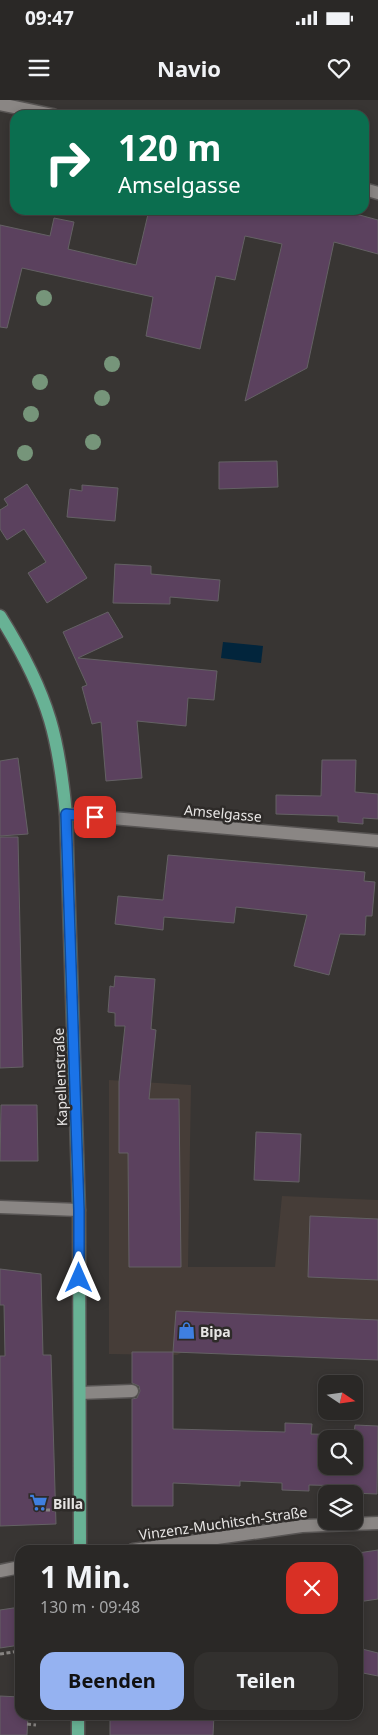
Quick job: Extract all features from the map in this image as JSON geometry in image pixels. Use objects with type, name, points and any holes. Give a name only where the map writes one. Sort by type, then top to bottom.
[{"type":"main road","name":"Kapellenstraße","points":[[0,616],[14,638],[50,719],[60,767],[66,814],[79,1210],[80,1545]]},
{"type":"main road","points":[[78,1720],[78,1735]]},
{"type":"street","points":[[0,104],[29,110]]},
{"type":"street","name":"Amselgasse","points":[[66,814],[378,841]]},
{"type":"street","points":[[0,1207],[79,1210]]},
{"type":"street","points":[[80,1393],[132,1391]]},
{"type":"street","name":"Vinzenz-Muchitsch-Straße","points":[[168,1545],[302,1526],[378,1523]]},
{"type":"street","points":[[0,1571],[15,1568]]},
{"type":"path","points":[[46,1510],[55,1510]]},
{"type":"path","points":[[0,1654],[15,1651]]},
{"type":"path","points":[[27,1724],[36,1725]]},
{"type":"shaded area","points":[[109,1080],[191,1085],[188,1267],[275,1267],[282,1196],[378,1200],[378,1360],[183,1352],[177,1355],[109,1354]]},
{"type":"water","points":[[223,642],[263,646],[261,663],[221,658]]},
{"type":"building","points":[[148,215],[360,215],[378,220],[378,254],[334,242],[307,368],[245,401],[282,244],[245,236],[235,280],[216,276],[200,349],[146,336],[153,297],[22,268],[7,328],[0,327],[0,225],[50,236],[54,218],[74,222],[68,249],[136,265]]},
{"type":"building","points":[[277,461],[278,487],[219,489],[219,462]]},
{"type":"building","points":[[27,484],[87,578],[47,603],[28,573],[46,562],[24,529],[7,540],[0,529],[0,510],[8,505],[4,499]]},
{"type":"building","points":[[82,485],[118,488],[115,521],[67,517],[70,489],[82,491]]},
{"type":"building","points":[[115,564],[151,566],[151,574],[220,580],[218,601],[170,597],[170,604],[113,603]]},
{"type":"building","points":[[108,612],[123,637],[78,658],[217,671],[214,700],[188,698],[186,726],[137,721],[142,778],[106,781],[101,722],[92,724],[82,687],[87,685],[63,632]]},
{"type":"building","points":[[18,758],[28,834],[0,836],[0,761]]},
{"type":"building","points":[[322,760],[356,760],[355,792],[378,794],[378,819],[363,818],[363,824],[338,822],[338,816],[276,814],[276,795],[321,796]]},
{"type":"building","points":[[0,837],[18,837],[23,1067],[0,1068]]},
{"type":"building","points":[[168,855],[365,872],[364,881],[375,882],[372,916],[366,916],[365,935],[340,934],[329,975],[294,966],[307,915],[236,907],[234,923],[164,917],[163,930],[115,924],[118,896],[163,900]]},
{"type":"building","points":[[115,976],[155,979],[151,1029],[156,1030],[149,1099],[179,1099],[181,1267],[129,1267],[128,1153],[119,1153],[119,1082],[125,1026],[115,1026],[115,1013],[108,1012],[110,986],[114,987]]},
{"type":"building","points":[[1,1105],[37,1105],[38,1161],[0,1161]]},
{"type":"building","points":[[256,1132],[301,1134],[299,1182],[254,1180]]},
{"type":"building","points":[[310,1216],[378,1219],[378,1280],[308,1277]]},
{"type":"building","points":[[0,1269],[41,1274],[43,1355],[51,1355],[56,1524],[0,1526],[0,1356],[5,1356],[4,1305],[0,1305]]},
{"type":"building","points":[[176,1311],[378,1320],[378,1360],[173,1352]]},
{"type":"building","points":[[132,1352],[173,1352],[173,1429],[285,1432],[285,1423],[312,1424],[311,1434],[318,1434],[318,1475],[363,1475],[363,1430],[354,1430],[355,1425],[378,1426],[377,1494],[363,1493],[363,1485],[309,1485],[309,1491],[282,1490],[282,1483],[240,1481],[240,1486],[173,1483],[173,1506],[132,1506],[132,1399],[137,1398],[140,1391],[139,1386],[132,1383]]},
{"type":"building","points":[[378,1550],[378,1599],[363,1601],[363,1552]]},
{"type":"building","points":[[15,1608],[15,1646],[0,1648],[0,1610]]},
{"type":"building","points":[[363,1649],[378,1653],[378,1676],[363,1673]]},
{"type":"building","points":[[0,1696],[15,1697],[15,1720],[28,1720],[27,1735],[0,1735]]},
{"type":"building","points":[[110,1720],[214,1720],[213,1735],[110,1735]]},
{"type":"place","name":"Bipa","points":[[186,1331]]},
{"type":"place","name":"Billa","points":[[39,1503]]},
{"type":"route","points":[[79,1278],[79,1210],[66,814],[95,817]]}]
